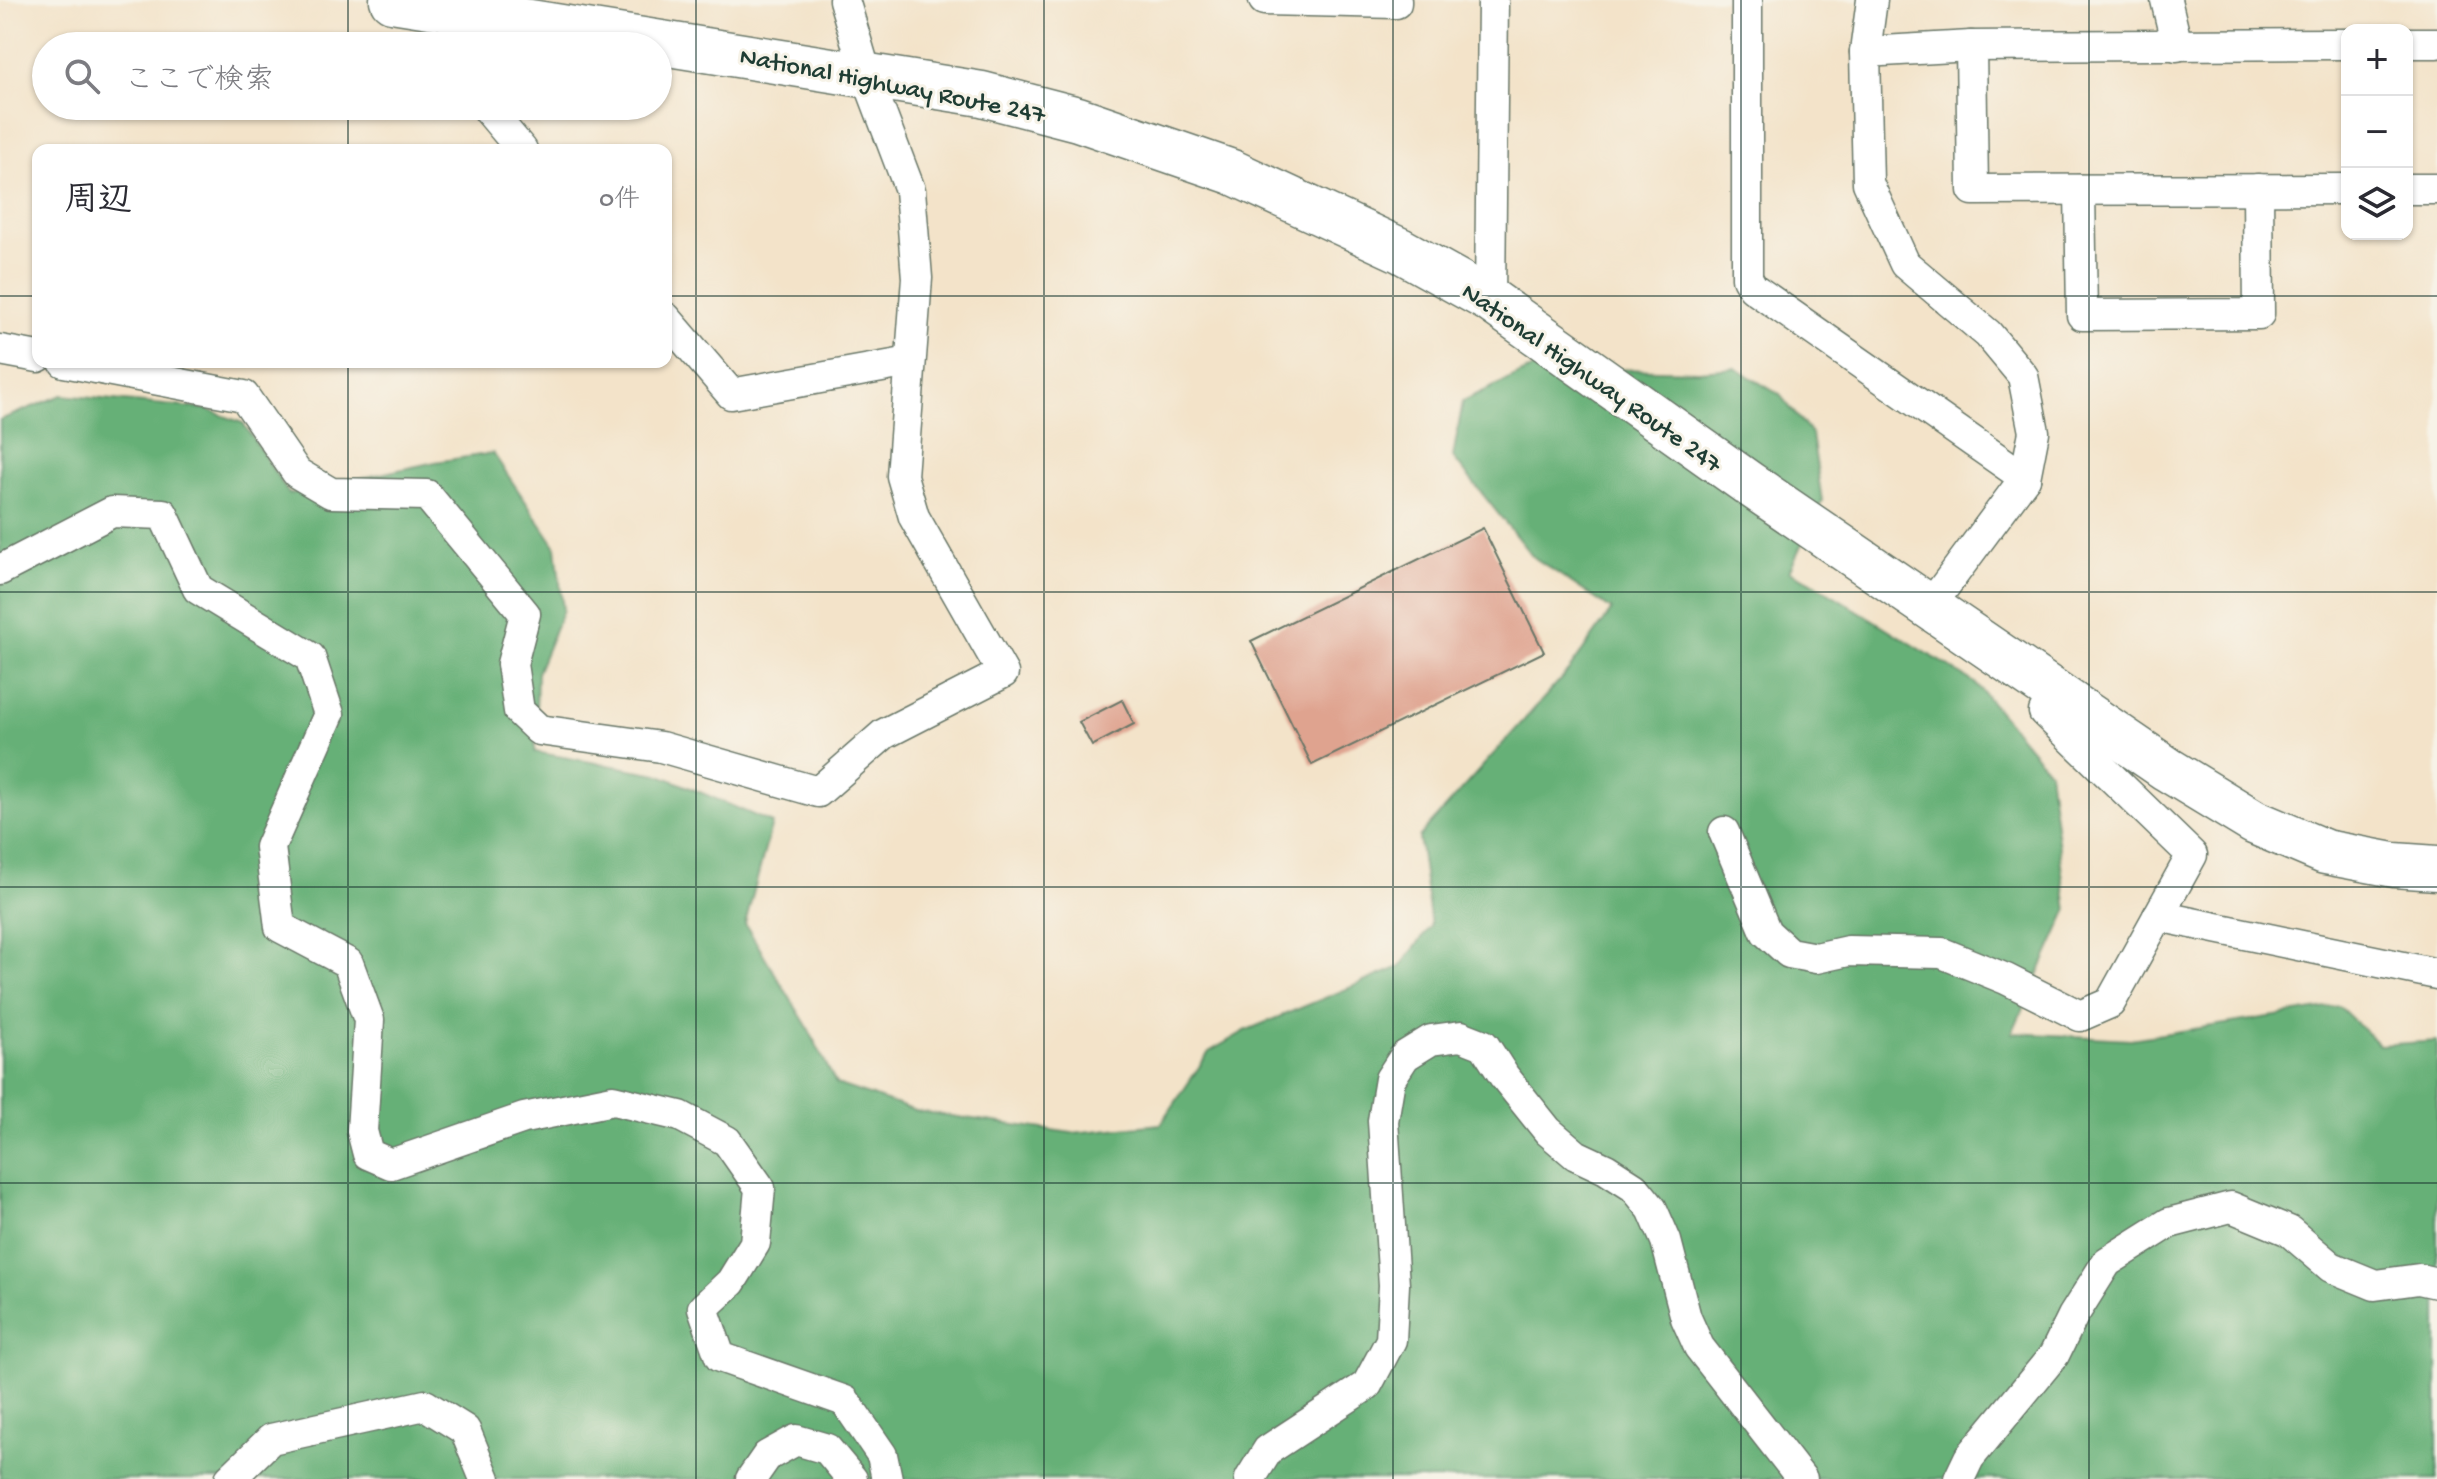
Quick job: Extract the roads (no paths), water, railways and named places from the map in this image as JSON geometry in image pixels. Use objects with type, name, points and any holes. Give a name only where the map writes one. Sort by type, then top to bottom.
[{"type":"highway","name":"National Highway Route 247","points":[[392,0],[495,31]]},
{"type":"highway","name":"National Highway Route 247","points":[[672,52],[866,74],[982,94],[1078,119],[1232,172],[1400,250],[1490,300],[1748,483],[2167,769],[2254,822],[2325,852],[2394,865],[2437,868]]},
{"type":"street","points":[[96,368],[244,396],[297,473],[331,493],[427,495],[525,614],[512,664],[519,711],[539,730],[661,747],[818,792],[884,734],[1003,673],[914,517],[902,476],[917,278],[910,190],[866,74],[844,0]]},
{"type":"street","points":[[1264,0],[1396,3],[1396,0]]},
{"type":"street","points":[[1490,300],[1493,0]]},
{"type":"street","points":[[1747,0],[1747,278],[1753,288],[2025,478]]},
{"type":"street","points":[[1872,0],[1865,52],[1868,183],[1905,264],[1988,334],[2023,376],[2034,432],[2025,478],[1930,606]]},
{"type":"street","points":[[2166,0],[2177,46]]},
{"type":"street","points":[[2413,43],[2437,43]]},
{"type":"street","points":[[1865,52],[1971,46],[2341,44]]},
{"type":"street","points":[[1971,46],[1973,190],[2341,189]]},
{"type":"street","points":[[497,120],[517,144]]},
{"type":"street","points":[[2080,190],[2082,315],[2097,315],[2259,314],[2258,189]]},
{"type":"street","points":[[2413,189],[2437,189]]},
{"type":"street","points":[[672,325],[731,394],[910,362]]},
{"type":"street","points":[[0,350],[32,356]]},
{"type":"street","points":[[0,570],[112,512],[163,514],[198,589],[310,657],[329,714],[270,847],[280,927],[348,963],[369,1020],[362,1131],[368,1154],[391,1164],[524,1118],[613,1100],[680,1116],[727,1141],[760,1188],[755,1243],[731,1282],[703,1308],[720,1357],[845,1401],[882,1455],[887,1479]]},
{"type":"street","points":[[1724,832],[1766,932],[1789,953],[1816,958],[1848,951],[1942,953],[2006,979],[2080,1016],[2110,1003],[2192,855],[2044,712],[2055,692]]},
{"type":"street","points":[[2158,916],[2437,974]]},
{"type":"street","points":[[1250,1479],[1268,1450],[1367,1385],[1391,1340],[1394,1285],[1383,1121],[1390,1079],[1405,1056],[1431,1040],[1461,1036],[1484,1045],[1504,1076],[1548,1131],[1576,1155],[1634,1187],[1652,1209],[1666,1241],[1686,1318],[1699,1347],[1802,1479]]},
{"type":"street","points":[[1959,1479],[1969,1458],[2054,1355],[2073,1316],[2107,1262],[2169,1223],[2231,1207],[2289,1231],[2331,1267],[2375,1285],[2419,1279],[2437,1283]]},
{"type":"street","points":[[230,1479],[271,1439],[425,1405],[465,1430],[485,1479]]},
{"type":"street","points":[[751,1479],[767,1456],[796,1440],[827,1449],[852,1479]]}]
